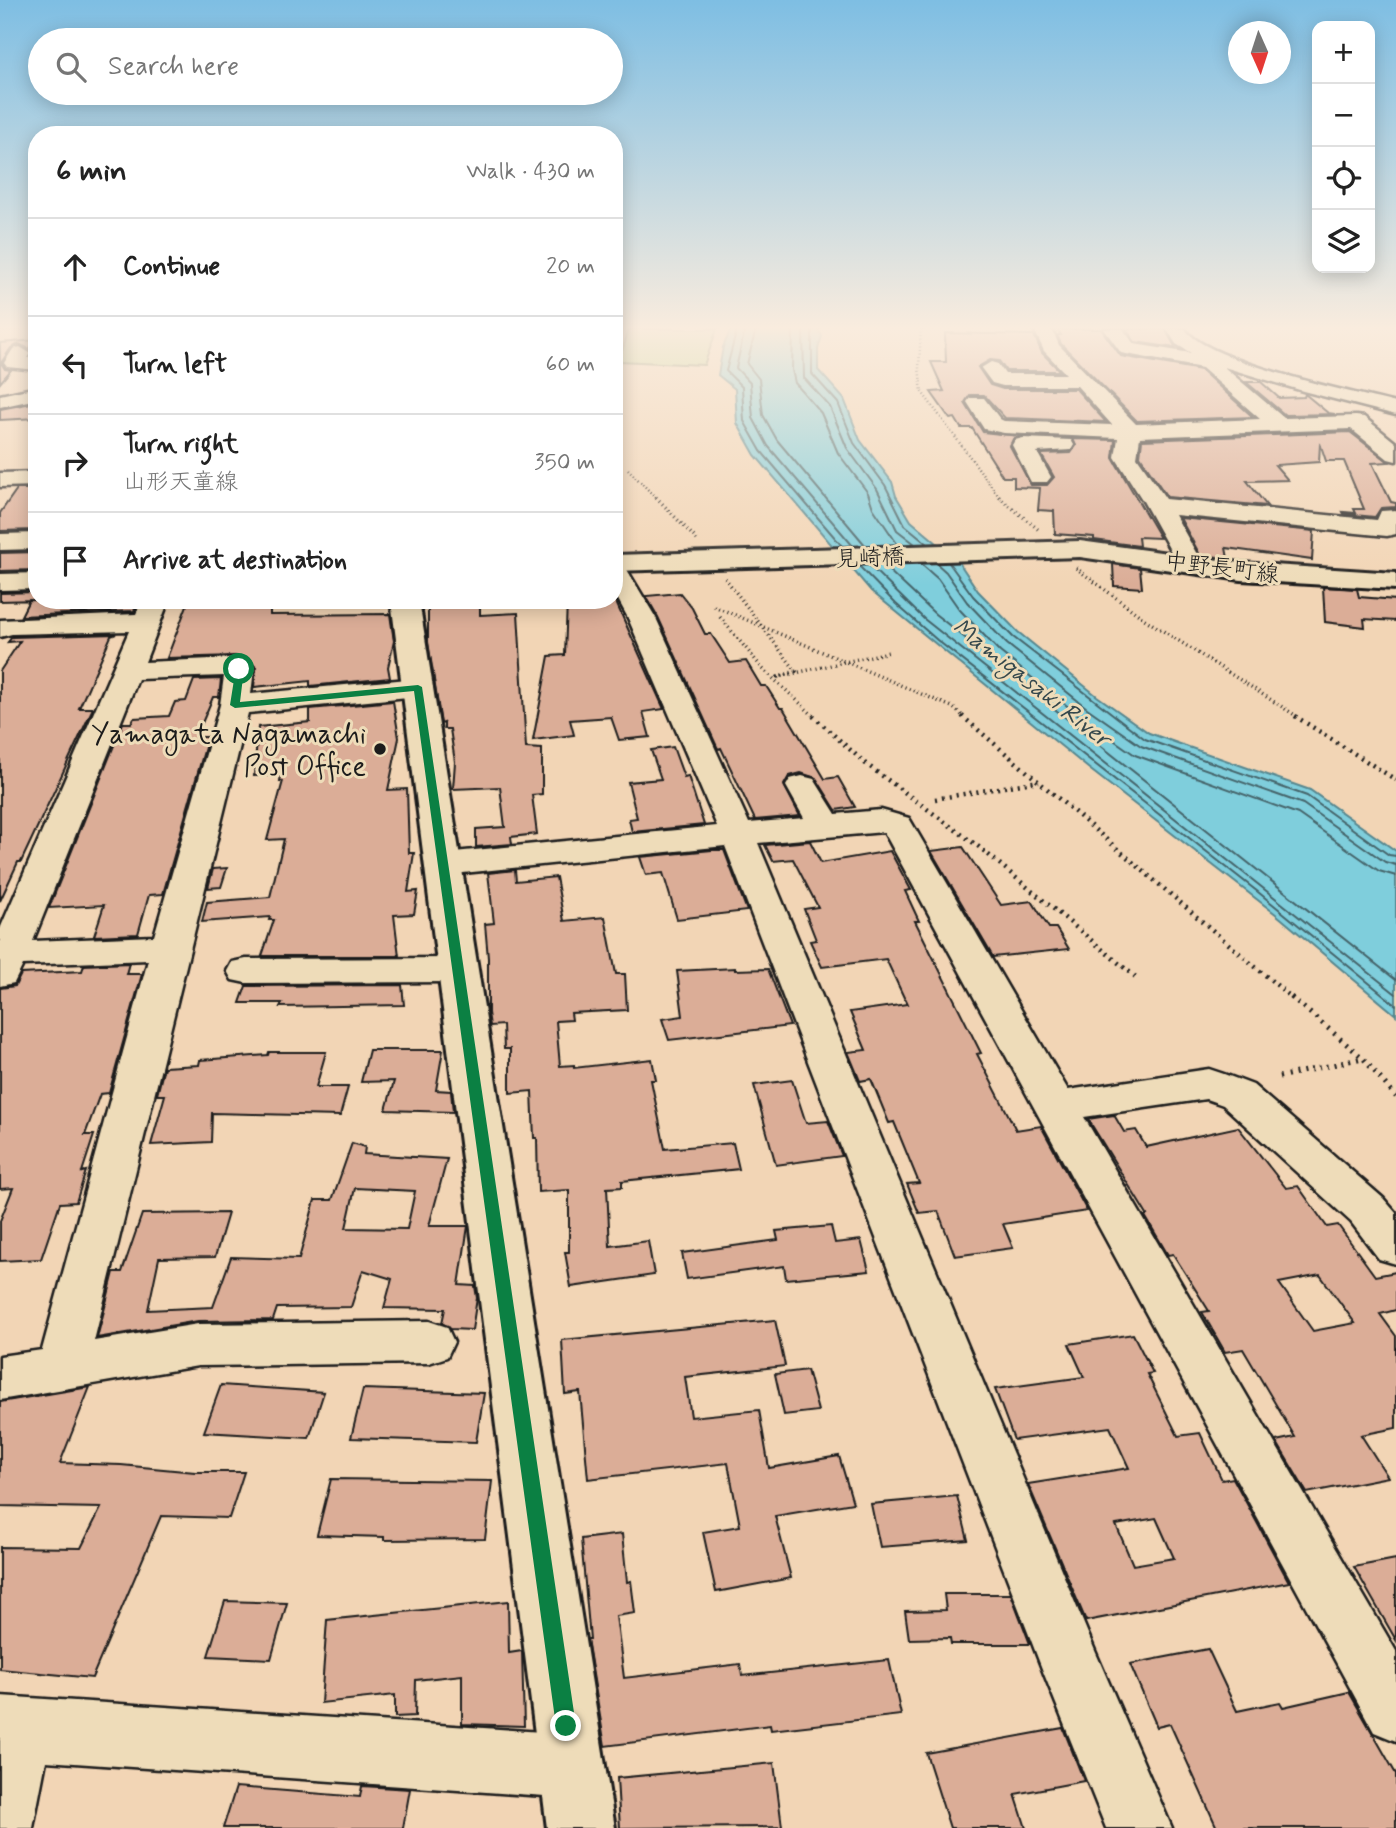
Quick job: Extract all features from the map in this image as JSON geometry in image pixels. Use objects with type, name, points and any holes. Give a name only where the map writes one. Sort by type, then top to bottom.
[{"type":"main road","name":"見崎橋","points":[[698,556],[1056,550]]},
{"type":"main road","name":"中野長町線","points":[[1056,550],[1132,555],[1190,565],[1284,575],[1396,580]]},
{"type":"main road","points":[[623,565],[698,556]]},
{"type":"main road","points":[[406,609],[581,1828]]},
{"type":"street","points":[[985,414],[992,424],[1004,427],[1129,438]]},
{"type":"street","points":[[1110,414],[1129,438],[1126,457],[1190,565]]},
{"type":"street","points":[[1267,414],[1279,425]]},
{"type":"street","points":[[1039,477],[1023,445],[1246,426],[1396,421]]},
{"type":"street","points":[[1356,422],[1396,454]]},
{"type":"street","points":[[1246,426],[1272,449]]},
{"type":"street","points":[[0,480],[28,479]]},
{"type":"street","points":[[1157,506],[1387,529],[1390,516],[1396,517]]},
{"type":"street","points":[[0,542],[28,541]]},
{"type":"street","points":[[0,582],[28,581]]},
{"type":"street","points":[[623,583],[642,618],[737,834],[1074,1674],[1139,1828]]},
{"type":"street","points":[[0,629],[152,611],[3,960],[170,947]]},
{"type":"street","points":[[63,1366],[235,705],[239,669],[128,671]]},
{"type":"street","points":[[235,705],[418,687]]},
{"type":"street","points":[[802,786],[825,825]]},
{"type":"street","points":[[444,864],[881,820],[897,825],[1058,1106],[1396,1710]]},
{"type":"street","points":[[246,971],[456,970]]},
{"type":"street","points":[[1058,1106],[1209,1084],[1238,1095],[1367,1210],[1396,1246]]},
{"type":"street","points":[[0,1378],[198,1345],[429,1342]]},
{"type":"street","points":[[0,1828],[11,1728],[573,1766]]},
{"type":"path","points":[[937,414],[971,463],[1004,503],[1091,582],[1396,780]]},
{"type":"path","points":[[628,469],[698,556]]},
{"type":"path","points":[[720,572],[768,631],[796,671],[778,677],[889,652]]},
{"type":"path","points":[[714,606],[952,707],[1363,1058],[1396,1097]]},
{"type":"path","points":[[720,617],[763,669],[866,764],[979,847],[1138,979]]},
{"type":"path","points":[[935,799],[1039,781]]},
{"type":"path","points":[[1279,1077],[1363,1058]]},
{"type":"water","name":"Mamigasaki River","points":[[736,414],[850,414],[860,440],[892,482],[896,496],[911,521],[958,561],[978,591],[1018,632],[1097,696],[1149,733],[1310,790],[1396,851],[1396,1015],[1277,915],[1088,768],[871,591],[755,455],[737,423]]},
{"type":"building","points":[[0,414],[28,414],[28,418],[0,420]]},
{"type":"building","points":[[947,414],[972,414],[983,432],[1019,436],[1013,439],[1010,446],[1031,485],[1047,485],[1054,477],[1041,454],[1071,453],[1076,446],[1073,439],[1115,440],[1113,458],[1160,538],[1138,537],[1139,546],[1094,540],[1094,537],[1055,534],[1054,511],[1038,510],[1040,488],[1014,487],[1014,477],[1003,477],[972,428],[961,428],[955,418],[950,419]]},
{"type":"building","points":[[1002,414],[1099,414],[1106,422],[1005,418]]},
{"type":"building","points":[[1130,414],[1250,414],[1253,417],[1137,421]]},
{"type":"building","points":[[1350,432],[1389,462],[1372,463],[1396,507],[1381,508],[1375,517],[1344,514],[1343,512],[1356,513],[1354,509],[1364,509],[1344,461],[1326,461],[1320,443],[1319,462],[1275,465],[1288,480],[1247,481],[1267,506],[1167,497],[1140,456],[1142,440]]},
{"type":"building","points":[[17,489],[28,489],[28,530],[0,531],[0,513]]},
{"type":"building","points":[[1180,518],[1314,531],[1312,560],[1226,548],[1228,558],[1200,555]]},
{"type":"building","points":[[28,552],[28,570],[0,571],[0,553]]},
{"type":"building","points":[[1113,564],[1140,568],[1142,588],[1114,586]]},
{"type":"building","points":[[1323,587],[1357,589],[1359,597],[1396,600],[1396,621],[1364,619],[1365,627],[1325,622]]},
{"type":"building","points":[[28,592],[28,600],[0,601],[0,593]]},
{"type":"building","points":[[680,593],[692,608],[705,634],[711,634],[730,663],[746,661],[761,686],[766,686],[780,708],[783,708],[825,779],[838,777],[855,807],[836,810],[816,778],[801,773],[789,776],[784,785],[800,816],[755,820],[721,748],[718,749],[646,596]]},
{"type":"building","points":[[28,602],[28,609],[135,609],[134,611],[21,616]]},
{"type":"building","points":[[186,609],[270,609],[270,615],[390,614],[394,641],[388,667],[390,678],[310,686],[310,681],[254,687],[256,667],[250,661],[235,656],[167,658]]},
{"type":"building","points":[[428,609],[480,609],[480,615],[518,613],[526,748],[542,749],[542,794],[532,795],[537,834],[511,837],[512,844],[476,847],[476,829],[505,827],[500,787],[453,789],[455,762],[450,729],[444,729],[444,723],[441,724],[428,642]]},
{"type":"building","points":[[567,609],[619,609],[664,709],[643,712],[650,737],[619,740],[611,717],[570,720],[574,735],[533,740],[549,656],[565,655]]},
{"type":"building","points":[[116,634],[111,636],[79,708],[93,708],[0,901],[0,671],[20,641],[8,642],[12,637]]},
{"type":"building","points":[[221,679],[219,697],[213,697],[196,737],[208,737],[163,894],[149,895],[138,934],[94,936],[104,905],[49,908],[123,723],[131,723],[134,718],[169,716],[175,702],[186,701],[194,680]]},
{"type":"building","points":[[393,701],[399,738],[388,790],[407,789],[409,853],[414,853],[408,892],[418,891],[414,914],[394,915],[399,956],[262,956],[274,920],[269,920],[270,917],[202,922],[207,902],[270,897],[284,839],[267,840],[283,781],[280,781],[281,775],[254,776],[258,727],[310,722],[310,709]]},
{"type":"building","points":[[673,747],[684,777],[688,776],[704,825],[632,832],[629,819],[637,818],[628,782],[661,779],[651,750]]},
{"type":"building","points":[[810,841],[821,863],[890,851],[911,890],[905,891],[919,921],[915,921],[1016,1130],[1041,1126],[1087,1211],[1003,1224],[1013,1248],[955,1256],[938,1211],[919,1213],[907,1184],[919,1183],[894,1122],[889,1123],[871,1079],[860,1081],[848,1052],[866,1050],[850,1012],[907,1004],[886,959],[822,967],[810,941],[816,940],[804,909],[818,907],[793,859],[773,861],[765,845]]},
{"type":"building","points":[[963,847],[1001,905],[1032,901],[1049,928],[1056,928],[1069,949],[993,957],[931,851]]},
{"type":"building","points":[[724,850],[747,911],[677,919],[663,873],[646,875],[640,857]]},
{"type":"building","points":[[227,868],[221,887],[208,888],[213,869]]},
{"type":"building","points":[[515,870],[516,881],[556,877],[564,921],[605,917],[616,974],[625,974],[627,1010],[571,1013],[572,1020],[556,1021],[560,1066],[574,1065],[574,1068],[652,1059],[656,1080],[651,1080],[665,1149],[733,1143],[739,1169],[622,1181],[622,1187],[607,1188],[610,1246],[648,1241],[654,1275],[571,1287],[565,1252],[569,1252],[569,1190],[538,1192],[537,1138],[534,1138],[532,1091],[510,1093],[510,1049],[504,1049],[503,1025],[490,1026],[488,1013],[485,924],[494,923],[488,873]]},
{"type":"building","points":[[129,963],[126,974],[142,974],[109,1093],[100,1094],[85,1135],[94,1135],[76,1202],[60,1203],[41,1259],[0,1261],[0,1221],[13,1188],[0,1189],[0,988],[15,986],[21,974],[82,971],[84,965]]},
{"type":"building","points":[[768,969],[790,1026],[669,1040],[662,1019],[683,1016],[677,971]]},
{"type":"building","points":[[402,985],[404,1005],[280,1007],[282,1003],[240,1003],[246,986]]},
{"type":"building","points":[[369,1050],[443,1050],[436,1090],[451,1091],[453,1112],[386,1110],[394,1081],[361,1082]]},
{"type":"building","points":[[269,1052],[326,1052],[316,1087],[348,1087],[340,1116],[212,1113],[211,1142],[151,1145],[165,1095],[157,1095],[164,1067],[199,1065],[200,1060],[268,1055]]},
{"type":"building","points":[[792,1080],[806,1123],[828,1121],[842,1156],[776,1165],[754,1085]]},
{"type":"building","points":[[1114,1115],[1124,1132],[1136,1130],[1146,1147],[1238,1127],[1286,1188],[1298,1186],[1327,1227],[1338,1225],[1375,1276],[1396,1272],[1396,1310],[1380,1314],[1396,1336],[1396,1428],[1361,1435],[1388,1477],[1307,1493],[1276,1441],[1295,1437],[1243,1349],[1225,1352],[1202,1312],[1209,1311],[1173,1254],[1168,1255],[1145,1216],[1147,1215],[1088,1119]],"holes":[[[1320,1275],[1355,1323],[1313,1331],[1279,1283]]]},
{"type":"building","points":[[352,1143],[365,1147],[364,1154],[447,1159],[429,1226],[468,1226],[459,1285],[475,1286],[477,1298],[472,1330],[451,1329],[442,1323],[445,1309],[384,1308],[392,1279],[363,1270],[351,1307],[277,1308],[273,1320],[198,1321],[97,1338],[114,1272],[122,1272],[142,1214],[228,1213],[215,1257],[159,1258],[148,1310],[213,1307],[231,1257],[299,1259],[315,1200],[332,1200]],"holes":[[[355,1188],[415,1191],[407,1229],[346,1228]]]},
{"type":"building","points":[[831,1226],[835,1243],[861,1240],[869,1271],[786,1279],[784,1266],[687,1279],[682,1253],[778,1240],[776,1231]]},
{"type":"building","points":[[775,1320],[785,1366],[685,1377],[691,1417],[759,1410],[769,1468],[839,1456],[853,1503],[775,1516],[791,1578],[716,1592],[703,1532],[740,1526],[728,1463],[588,1479],[580,1392],[565,1394],[562,1340]]},
{"type":"building","points":[[1133,1334],[1153,1373],[1147,1374],[1178,1436],[1200,1433],[1222,1480],[1233,1478],[1289,1582],[1086,1621],[1028,1484],[1129,1468],[1110,1427],[1014,1440],[995,1389],[1084,1377],[1069,1344]],"holes":[[[1156,1518],[1174,1558],[1133,1565],[1116,1525]]]},
{"type":"building","points":[[807,1370],[818,1411],[784,1415],[775,1374]]},
{"type":"building","points":[[221,1385],[324,1392],[309,1438],[204,1432]]},
{"type":"building","points":[[90,1387],[60,1463],[195,1472],[244,1472],[229,1518],[161,1516],[92,1678],[0,1669],[0,1547],[81,1548],[101,1508],[0,1506],[0,1402]]},
{"type":"building","points":[[363,1389],[484,1393],[476,1442],[351,1438]]},
{"type":"building","points":[[331,1479],[492,1481],[485,1539],[384,1540],[384,1537],[317,1535]]},
{"type":"building","points":[[957,1496],[968,1540],[880,1547],[871,1504]]},
{"type":"building","points":[[622,1534],[627,1582],[631,1581],[635,1613],[616,1616],[624,1678],[740,1664],[742,1676],[889,1660],[901,1715],[771,1730],[770,1725],[605,1746],[587,1639],[590,1639],[581,1539]]},
{"type":"building","points":[[1396,1559],[1396,1640],[1354,1567]]},
{"type":"building","points":[[944,1594],[1011,1594],[1030,1644],[951,1644],[950,1638],[909,1639],[905,1611],[946,1610]]},
{"type":"building","points":[[225,1601],[287,1603],[271,1659],[208,1656]]},
{"type":"building","points":[[508,1601],[509,1653],[522,1651],[524,1726],[462,1724],[462,1675],[416,1680],[415,1716],[395,1717],[395,1695],[321,1703],[327,1620]]},
{"type":"building","points":[[1208,1649],[1237,1711],[1280,1702],[1283,1707],[1349,1692],[1396,1774],[1396,1828],[1217,1828],[1170,1724],[1157,1727],[1130,1664]]},
{"type":"building","points":[[1063,1728],[1084,1781],[1015,1794],[1026,1828],[950,1828],[926,1753]]},
{"type":"building","points":[[774,1763],[782,1827],[620,1828],[617,1778]]},
{"type":"building","points":[[362,1786],[410,1789],[403,1828],[223,1828],[236,1787],[360,1797]]},
{"type":"place","name":"Yamagata Nagamachi Post Office","points":[[380,749]]},
{"type":"route","points":[[239,669],[235,705],[418,687],[444,864],[456,970],[566,1726]]}]
